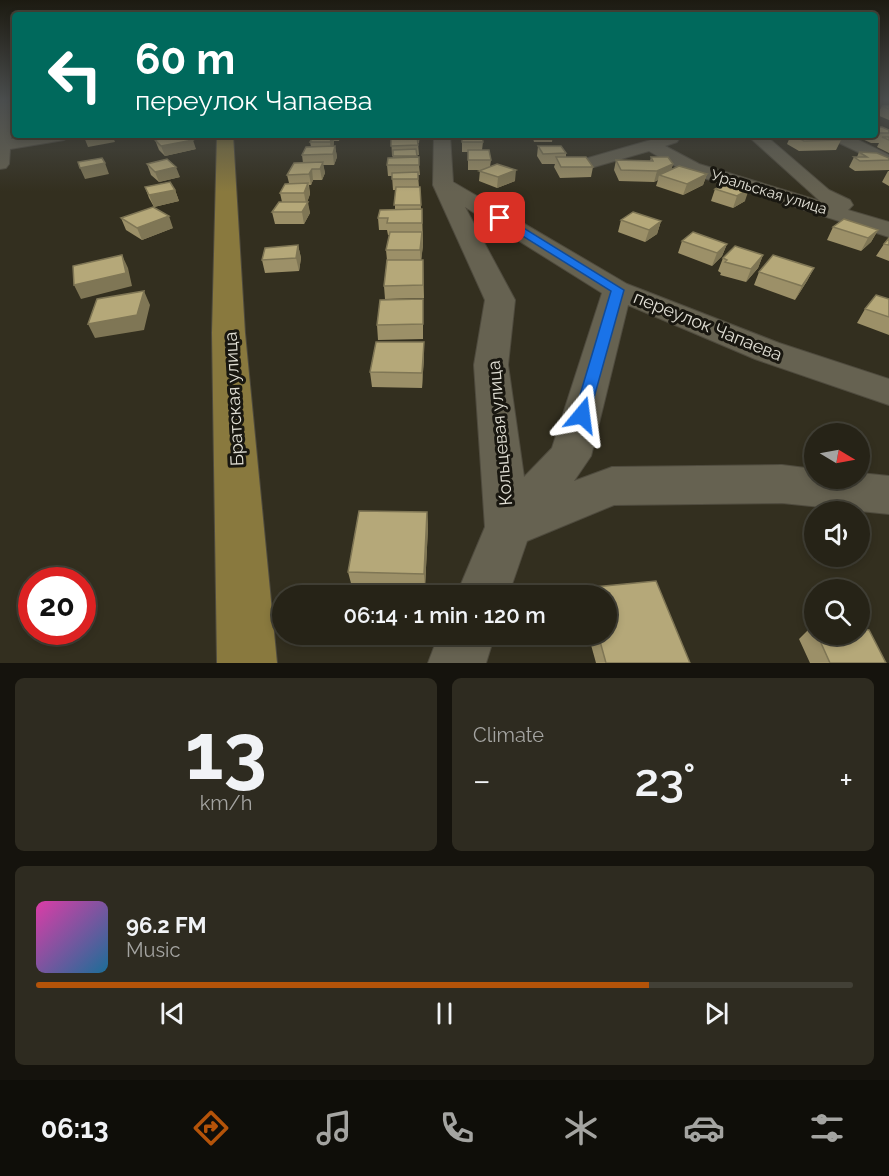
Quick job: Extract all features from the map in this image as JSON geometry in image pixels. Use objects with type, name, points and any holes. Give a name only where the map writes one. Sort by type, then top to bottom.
[{"type":"main road","name":"Братская улица","points":[[225,138],[229,306],[247,663]]},
{"type":"street","points":[[0,164],[3,130]]},
{"type":"street","points":[[1,146],[47,138]]},
{"type":"street","name":"Кольцевая улица","points":[[442,138],[443,184],[500,300],[491,365],[508,526],[486,585]]},
{"type":"street","points":[[594,162],[676,138]]},
{"type":"street","points":[[758,138],[822,194],[887,229]]},
{"type":"street","points":[[841,138],[889,162]]},
{"type":"street","name":"Уральская улица","points":[[653,146],[692,168],[887,229]]},
{"type":"street","name":"переулок Чапаева","points":[[443,184],[617,290],[767,351],[889,392]]},
{"type":"street","points":[[508,526],[570,456],[617,290]]},
{"type":"street","points":[[508,526],[612,486],[782,484],[889,495]]},
{"type":"street","points":[[457,663],[463,645]]},
{"type":"building","points":[[878,130],[889,130],[889,133],[878,133]]},
{"type":"building","points":[[191,138],[193,140],[161,146],[155,140]]},
{"type":"building","points":[[312,138],[332,138],[330,142],[310,142]]},
{"type":"building","points":[[391,138],[417,138],[418,145],[391,146]]},
{"type":"building","points":[[462,138],[482,138],[483,142],[462,142]]},
{"type":"building","points":[[798,138],[837,138],[841,140],[804,141]]},
{"type":"building","points":[[335,146],[333,154],[302,155],[306,147]]},
{"type":"building","points":[[538,146],[561,146],[566,153],[543,154]]},
{"type":"building","points":[[416,149],[417,156],[393,156],[393,150]]},
{"type":"building","points":[[468,150],[489,150],[491,160],[468,160]]},
{"type":"building","points":[[859,152],[877,153],[889,160],[860,161],[854,157],[867,157]]},
{"type":"building","points":[[419,157],[419,165],[387,165],[388,158]]},
{"type":"building","points":[[556,157],[586,157],[593,167],[561,167]]},
{"type":"building","points":[[651,157],[668,157],[673,164],[657,171],[621,170],[616,160],[653,161]]},
{"type":"building","points":[[102,158],[105,163],[80,168],[78,162]]},
{"type":"building","points":[[167,159],[176,167],[155,172],[147,164]]},
{"type":"building","points":[[323,162],[320,169],[312,169],[309,174],[287,175],[294,163]]},
{"type":"building","points":[[497,164],[516,170],[498,177],[479,171]]},
{"type":"building","points":[[679,166],[707,174],[687,184],[659,175]]},
{"type":"building","points":[[418,172],[418,179],[392,179],[392,173]]},
{"type":"building","points":[[170,182],[175,190],[149,195],[145,187]]},
{"type":"building","points":[[308,183],[304,193],[280,193],[285,184]]},
{"type":"building","points":[[726,183],[749,189],[737,196],[715,189]]},
{"type":"building","points":[[396,187],[420,187],[421,205],[394,205]]},
{"type":"building","points":[[279,202],[308,202],[302,212],[272,212]]},
{"type":"building","points":[[153,207],[169,216],[137,228],[121,218]]},
{"type":"building","points":[[422,209],[422,223],[387,223],[388,218],[378,218],[380,210]]},
{"type":"building","points":[[633,212],[661,221],[649,230],[621,220]]},
{"type":"building","points":[[844,219],[878,230],[868,238],[833,227]]},
{"type":"building","points":[[390,232],[422,232],[420,250],[386,250]]},
{"type":"building","points":[[693,232],[727,244],[717,253],[682,241]]},
{"type":"building","points":[[298,245],[296,258],[262,260],[265,248]]},
{"type":"building","points":[[735,246],[763,255],[751,269],[725,262],[727,260],[723,258]]},
{"type":"building","points":[[122,255],[126,273],[74,285],[73,266]]},
{"type":"building","points":[[773,255],[814,268],[802,286],[759,272]]},
{"type":"building","points":[[387,260],[423,260],[423,285],[384,286]]},
{"type":"building","points":[[144,291],[137,315],[88,324],[97,299]]},
{"type":"building","points":[[876,295],[889,299],[889,317],[865,309]]},
{"type":"building","points":[[423,299],[423,324],[377,325],[380,300]]},
{"type":"building","points":[[376,342],[424,342],[422,373],[370,372]]},
{"type":"building","points":[[359,511],[427,512],[424,574],[348,572]]},
{"type":"building","points":[[656,581],[690,663],[606,663],[601,645],[617,645],[617,585],[615,585]]},
{"type":"building","points":[[870,632],[886,663],[830,663],[822,645],[870,645]]},
{"type":"route","points":[[500,218],[617,290],[582,415]]}]
